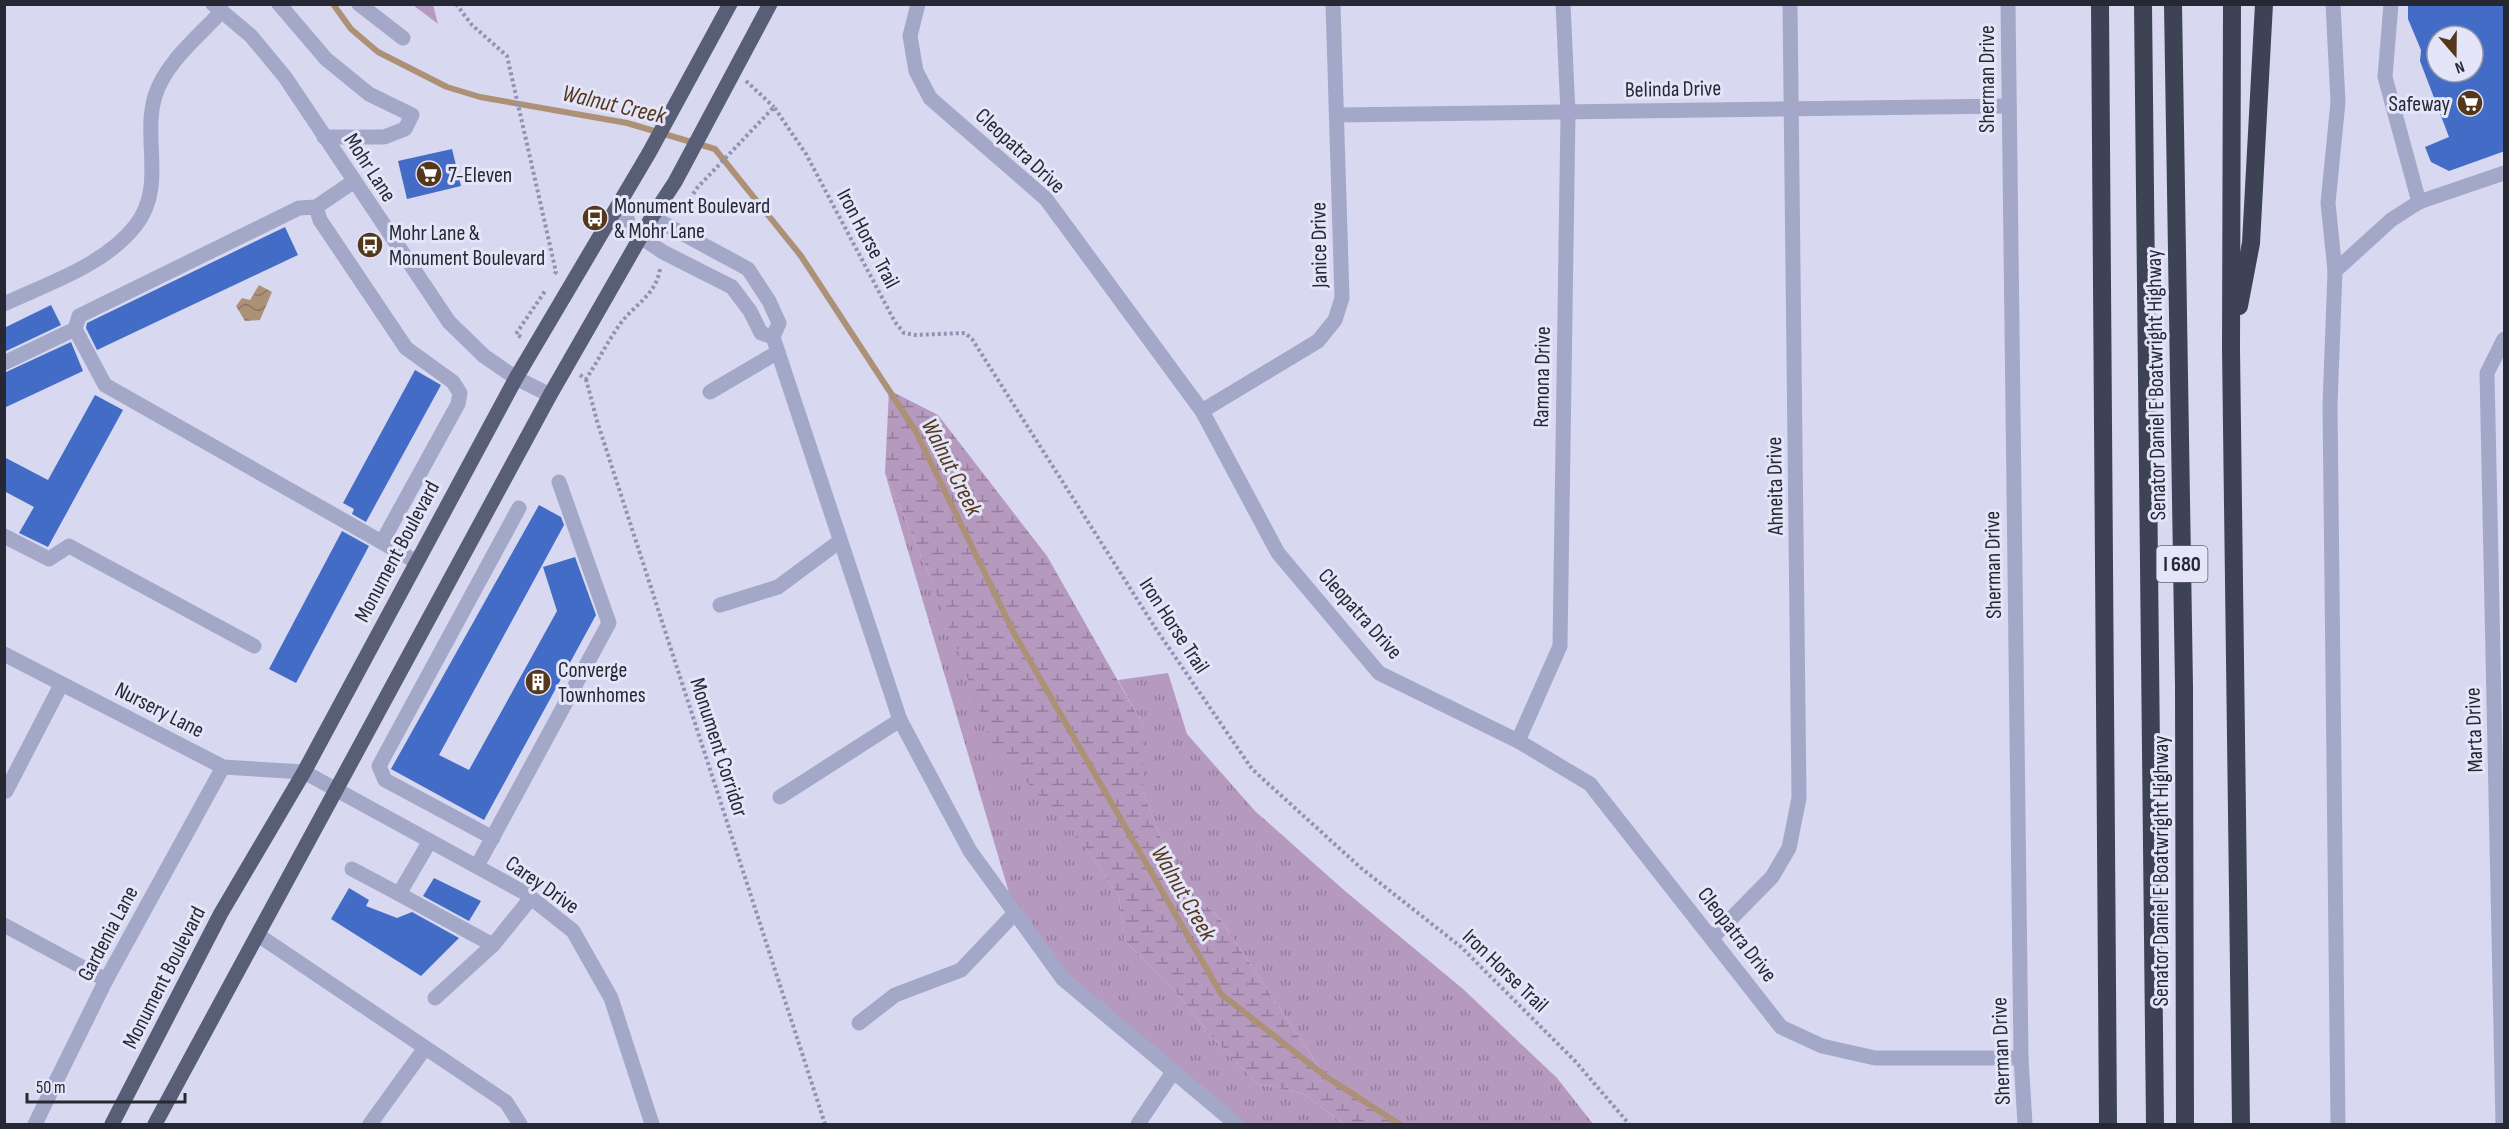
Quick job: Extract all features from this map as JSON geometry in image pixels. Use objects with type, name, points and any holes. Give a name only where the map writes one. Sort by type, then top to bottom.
[{"type":"highway","points":[[2100,4],[2108,1125]]},
{"type":"highway","name":"I 680","points":[[2143,4],[2155,1125]]},
{"type":"highway","name":"Senator Daniel E Boatwright Highway","points":[[2173,4],[2184,686],[2185,1125]]},
{"type":"highway","points":[[2232,4],[2231,349],[2241,1125]]},
{"type":"highway","points":[[2231,349],[2251,243],[2264,4]]},
{"type":"main road","name":"Monument Boulevard","points":[[112,1125],[221,913],[304,772],[415,561],[516,378],[537,347],[688,84],[730,4]]},
{"type":"main road","points":[[154,1125],[258,935],[334,789],[550,395],[652,217],[675,182],[723,96],[770,4]]},
{"type":"street","points":[[279,4],[326,59],[369,94],[412,115],[405,129],[384,137],[324,137]]},
{"type":"street","points":[[359,4],[403,38]]},
{"type":"street","name":"Cleopatra Drive","points":[[918,4],[910,36],[916,71],[930,98],[1046,200],[1202,411],[1278,553],[1379,673],[1518,741],[1590,784],[1781,1027],[1822,1046],[1875,1058],[2021,1058]]},
{"type":"street","name":"Janice Drive","points":[[1202,411],[1318,341],[1335,320],[1341,298],[1338,115],[1333,4]]},
{"type":"street","name":"Ramona Drive","points":[[1518,741],[1560,646],[1568,112],[1563,4]]},
{"type":"street","name":"Ahneita Drive","points":[[1712,938],[1772,877],[1788,848],[1799,798],[1793,108],[1790,4]]},
{"type":"street","name":"Sherman Drive","points":[[2008,4],[2021,1058],[2025,1125]]},
{"type":"street","points":[[2333,4],[2338,102],[2328,203],[2335,271],[2330,405],[2338,1125]]},
{"type":"street","points":[[2391,4],[2385,77],[2419,202]]},
{"type":"street","points":[[4,304],[107,254],[137,224],[147,204],[153,178],[150,120],[155,95],[167,71],[218,8]]},
{"type":"street","name":"Mohr Lane","points":[[218,8],[251,36],[285,77],[353,182],[449,322],[484,356],[516,378],[550,395]]},
{"type":"street","name":"Belinda Drive","points":[[1338,115],[2009,106]]},
{"type":"street","points":[[2335,271],[2391,220],[2419,202],[2505,173]]},
{"type":"street","points":[[353,182],[316,207],[299,208],[79,316],[75,329],[105,385],[415,561]]},
{"type":"street","points":[[622,200],[630,230],[663,252],[732,287],[750,311],[761,333],[775,344]]},
{"type":"street","points":[[316,207],[320,220],[406,348],[453,382],[460,393],[458,404],[382,542]]},
{"type":"street","points":[[652,217],[748,269],[769,301],[779,323],[775,344],[900,720],[970,851],[1063,979],[1236,1125]]},
{"type":"street","points":[[4,363],[75,329]]},
{"type":"street","name":"Marta Drive","points":[[2503,1125],[2498,563],[2487,373],[2505,339]]},
{"type":"street","points":[[710,392],[775,344]]},
{"type":"street","points":[[477,866],[609,623],[559,482]]},
{"type":"street","points":[[493,838],[385,780],[379,766],[519,508]]},
{"type":"street","points":[[4,536],[49,559],[69,546],[254,646]]},
{"type":"street","points":[[720,605],[778,587],[840,541]]},
{"type":"street","name":"Nursery Lane","points":[[4,654],[223,767],[304,772]]},
{"type":"street","points":[[6,791],[61,685]]},
{"type":"street","points":[[780,796],[900,720]]},
{"type":"street","name":"Gardenia Lane","points":[[35,1125],[106,980],[223,767]]},
{"type":"street","name":"Carey Drive","points":[[304,772],[531,898],[573,932],[611,998],[652,1125]]},
{"type":"street","points":[[399,894],[430,841]]},
{"type":"street","points":[[352,869],[493,945]]},
{"type":"street","points":[[435,998],[493,945],[531,898]]},
{"type":"street","points":[[859,1023],[895,995],[961,970],[1015,913]]},
{"type":"street","points":[[4,925],[106,980]]},
{"type":"street","points":[[258,935],[506,1102],[520,1125]]},
{"type":"street","points":[[369,1125],[425,1048]]},
{"type":"street","points":[[1138,1125],[1173,1072]]},
{"type":"path","points":[[456,4],[472,25],[507,56],[556,272],[551,280]]},
{"type":"path","name":"Iron Horse Trail","points":[[736,71],[774,107],[806,153],[895,322],[904,333],[915,336],[965,333],[972,339],[1156,629],[1252,769],[1361,868],[1461,947],[1575,1061],[1629,1125]]},
{"type":"path","points":[[672,227],[697,188],[774,107]]},
{"type":"path","points":[[567,366],[586,379],[621,323],[654,288],[658,280],[663,252]]},
{"type":"path","points":[[537,347],[516,334],[547,287]]},
{"type":"path","name":"Monument Corridor","points":[[586,379],[597,421],[825,1125]]},
{"type":"green space","points":[[413,5],[433,5],[438,24]]},
{"type":"green space","points":[[889,390],[938,415],[1047,556],[1143,725],[1143,792],[1176,877],[1220,919],[1325,1076],[1399,1124],[1344,1124],[1304,1094],[1258,1084],[1211,1036],[1171,986],[1125,941],[1119,896],[1084,846],[991,742],[932,581],[885,473]]},
{"type":"green space","points":[[885,473],[932,581],[1063,821],[1084,846],[1119,896],[1125,941],[1171,986],[1211,1036],[1258,1084],[1304,1094],[1344,1124],[1236,1124],[1063,979],[1015,913]]},
{"type":"green space","points":[[1168,673],[1187,734],[1255,811],[1345,891],[1463,989],[1557,1078],[1593,1124],[1399,1124],[1325,1076],[1220,919],[1176,877],[1143,792],[1143,725],[1118,680]]},
{"type":"water","points":[[259,285],[272,292],[260,320],[245,321],[236,306],[242,298],[250,300]]},
{"type":"building","name":"Safeway","points":[[2408,4],[2505,4],[2505,151],[2449,171],[2431,162],[2425,147],[2449,137],[2429,84],[2485,84],[2485,24],[2425,24],[2425,74],[2420,61],[2421,50],[2408,19]]},
{"type":"building","name":"7-Eleven","points":[[452,149],[461,186],[407,199],[398,161]]},
{"type":"building","points":[[285,227],[298,255],[97,350],[86,328],[87,323]]},
{"type":"building","points":[[51,305],[61,325],[4,352],[4,328]]},
{"type":"building","points":[[71,342],[83,371],[4,408],[4,373]]},
{"type":"building","points":[[415,370],[441,385],[366,522],[352,514],[354,509],[343,503]]},
{"type":"building","points":[[95,395],[123,410],[48,547],[19,533],[34,507],[4,491],[4,457],[48,480]]},
{"type":"building","name":"Converge Townhomes","points":[[539,505],[561,517],[564,525],[439,755],[469,770],[557,611],[543,567],[575,557],[596,615],[484,820],[391,769]]},
{"type":"building","points":[[342,531],[369,546],[296,683],[269,669]]},
{"type":"building","points":[[434,878],[481,901],[469,921],[423,896]]},
{"type":"building","points":[[349,888],[369,900],[366,906],[397,918],[412,912],[459,938],[421,976],[331,919]]},
{"type":"waterway","name":"Walnut Creek","points":[[333,4],[351,29],[378,52],[447,87],[480,97],[627,123],[715,149],[801,256],[915,430],[1014,633],[1221,994],[1325,1076],[1399,1124]]},
{"type":"place","name":"Safeway","points":[[2470,103]]},
{"type":"place","name":"7-Eleven","points":[[429,174]]},
{"type":"place","name":"Monument Boulevard & Mohr Lane","points":[[595,218]]},
{"type":"place","name":"Mohr Lane & Monument Boulevard","points":[[370,245]]},
{"type":"place","name":"Converge Townhomes","points":[[538,682]]}]
